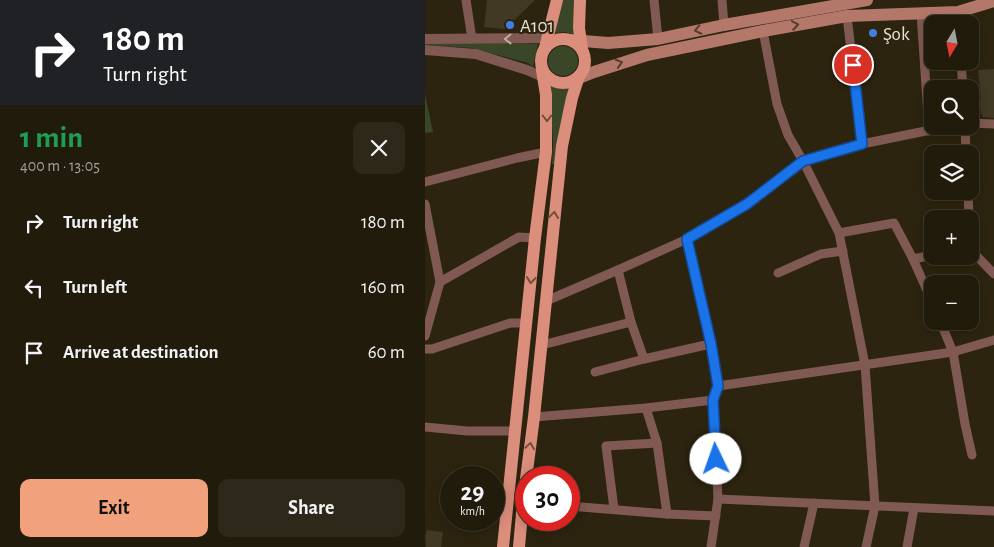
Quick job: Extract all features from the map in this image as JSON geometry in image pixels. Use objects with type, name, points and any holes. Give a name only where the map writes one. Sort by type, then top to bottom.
[{"type":"main road","points":[[503,547],[545,152],[546,76],[541,62],[541,55],[550,42],[557,0]]},
{"type":"main road","points":[[528,466],[561,146],[571,98],[577,78],[583,70],[585,63],[585,56],[578,44],[580,0]]},
{"type":"main road","points":[[550,42],[564,39],[578,44],[658,39],[724,24],[867,0]]},
{"type":"main road","points":[[546,76],[560,83],[567,83],[601,69],[647,55],[763,31],[847,16],[957,12],[994,1]]},
{"type":"main road","points":[[519,547],[521,531]]},
{"type":"street","points":[[466,0],[472,39]]},
{"type":"street","points":[[653,0],[658,39]]},
{"type":"street","points":[[722,0],[724,24]]},
{"type":"street","points":[[921,13],[926,80]]},
{"type":"street","points":[[847,16],[862,144]]},
{"type":"street","points":[[763,31],[777,104],[788,135],[839,233],[843,251],[865,365],[875,506],[866,547]]},
{"type":"street","points":[[425,40],[472,39],[550,42]]},
{"type":"street","points":[[425,50],[476,54],[546,76]]},
{"type":"street","points":[[979,123],[994,124]]},
{"type":"street","points":[[546,300],[687,239],[747,204],[803,161],[862,144],[924,132]]},
{"type":"street","points":[[425,182],[545,152]]},
{"type":"street","points":[[425,204],[440,282],[425,336]]},
{"type":"street","points":[[839,233],[894,223],[924,284]]},
{"type":"street","points":[[440,282],[519,237],[535,238]]},
{"type":"street","points":[[687,239],[711,344],[718,386],[713,400],[718,499],[711,547]]},
{"type":"street","points":[[778,273],[821,254],[843,251]]},
{"type":"street","points":[[913,259],[924,257]]},
{"type":"street","points":[[979,258],[994,274]]},
{"type":"street","points":[[618,270],[631,322],[644,359]]},
{"type":"street","points":[[541,345],[631,322]]},
{"type":"street","points":[[425,349],[432,349],[510,323],[526,324]]},
{"type":"street","points":[[944,330],[953,352],[972,455]]},
{"type":"street","points":[[718,386],[953,352],[994,340]]},
{"type":"street","points":[[595,372],[711,344]]},
{"type":"street","points":[[534,417],[646,408],[713,400]]},
{"type":"street","points":[[646,408],[657,443],[667,514]]},
{"type":"street","points":[[425,427],[467,431],[515,432]]},
{"type":"street","points":[[614,509],[606,446],[657,443]]},
{"type":"street","points":[[718,499],[994,512]]},
{"type":"street","points":[[805,547],[814,503]]},
{"type":"street","points":[[580,507],[716,516]]},
{"type":"street","points":[[907,547],[914,508]]},
{"type":"green space","points":[[563,0],[575,0],[575,35],[565,32],[555,33]]},
{"type":"green space","points":[[425,41],[538,44],[533,67],[528,63],[472,48],[425,45]]},
{"type":"green space","points":[[563,46],[569,47],[577,55],[577,67],[569,75],[563,76],[557,75],[549,67],[548,61],[549,55],[557,47]]},
{"type":"green space","points":[[550,86],[559,89],[569,88],[555,164],[552,164],[553,144]]},
{"type":"green space","points":[[425,94],[433,132],[425,133]]},
{"type":"building","points":[[487,0],[535,0],[505,29],[484,27]]},
{"type":"building","points":[[994,69],[994,118],[983,117],[981,113],[979,70]]},
{"type":"building","points":[[427,530],[443,532],[441,547],[426,547],[425,535]]},
{"type":"place","name":"A101","points":[[510,25]]},
{"type":"place","name":"Şok","points":[[873,33]]},
{"type":"route","points":[[716,459],[713,400],[718,386],[711,344],[687,239],[747,204],[803,161],[862,144],[853,65]]}]
